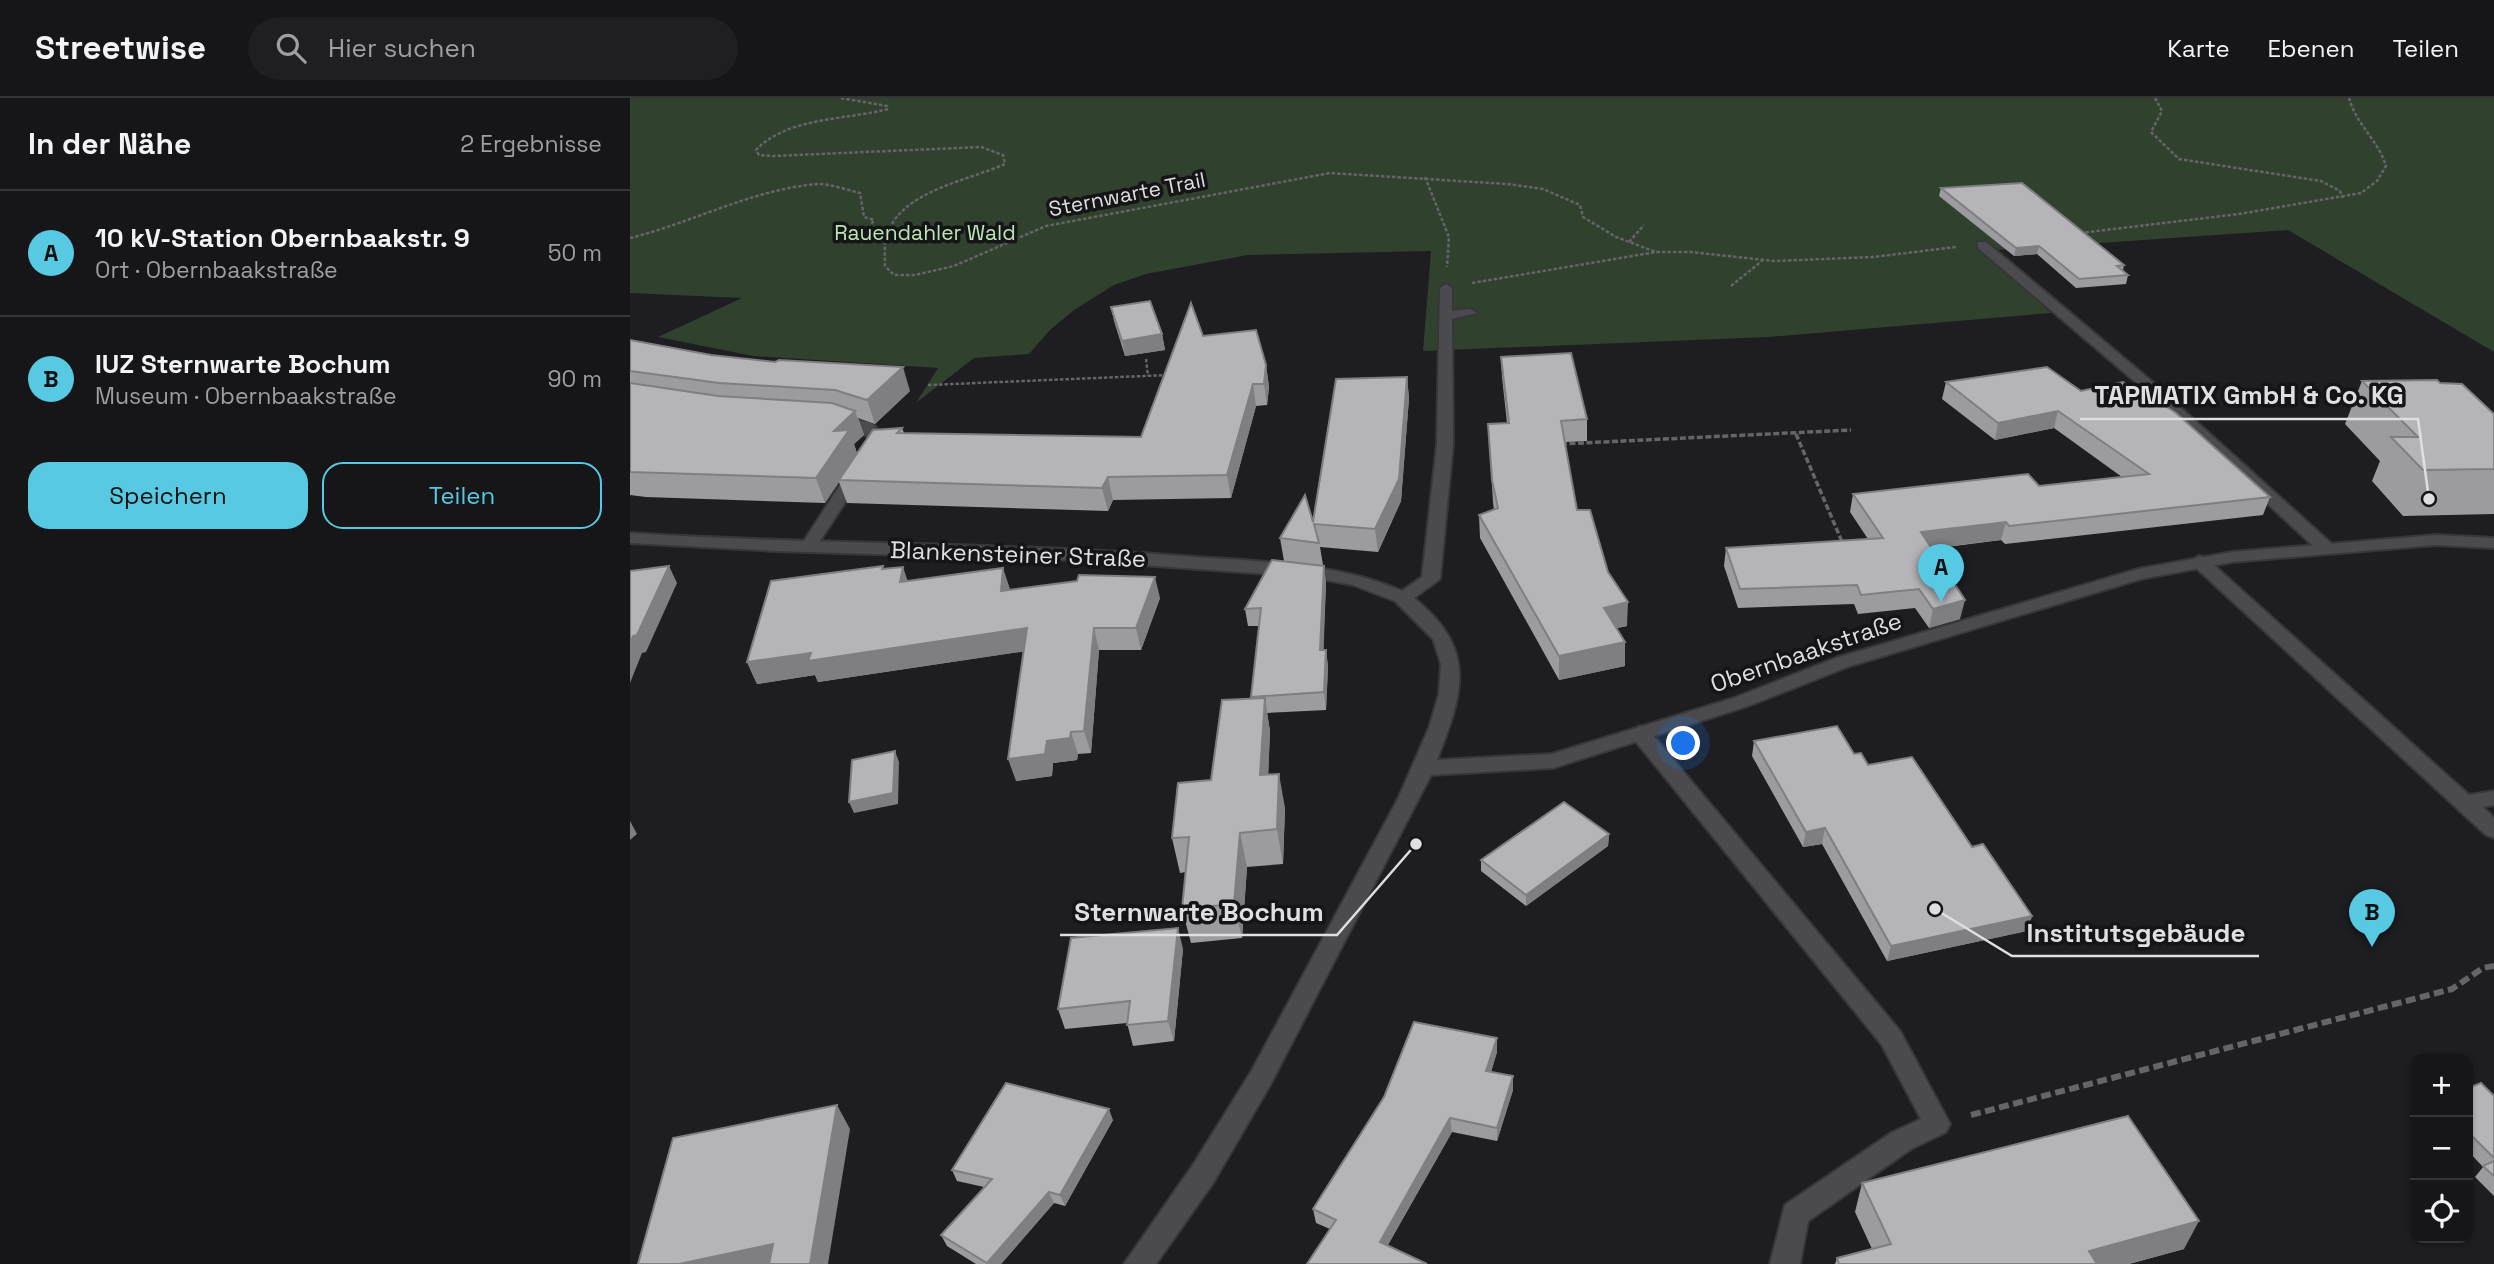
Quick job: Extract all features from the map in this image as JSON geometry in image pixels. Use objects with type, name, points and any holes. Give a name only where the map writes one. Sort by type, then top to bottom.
[{"type":"street","points":[[1982,245],[2144,382],[2327,549]]},
{"type":"street","points":[[1403,598],[1431,579],[1445,444],[1446,288]]},
{"type":"street","points":[[1447,316],[1470,313]]},
{"type":"street","points":[[808,547],[878,439],[876,431],[865,425],[817,418]]},
{"type":"street","name":"Blankensteiner Straße","points":[[630,538],[1165,559],[1310,573],[1355,582],[1403,598],[1446,643],[1452,682],[1442,722],[1423,768],[1298,1012],[1238,1120],[1139,1264]]},
{"type":"street","name":"Obernbaakstraße","points":[[1423,768],[1553,761],[1741,702],[1843,662],[1923,637],[2138,574],[2199,561],[2436,540],[2494,543]]},
{"type":"street","points":[[2199,561],[2494,830]]},
{"type":"street","points":[[1640,733],[1891,1038],[1937,1124],[1891,1148],[1795,1214],[1785,1264]]},
{"type":"street","points":[[2466,803],[2494,798]]},
{"type":"path","points":[[630,238],[671,228],[770,193],[820,184],[860,193],[864,217],[874,220],[869,228],[885,237],[898,215],[929,194],[1005,164],[1005,157],[981,148],[759,155],[756,150],[768,138],[888,109],[876,102],[841,98]]},
{"type":"path","points":[[2155,98],[2162,111],[2151,132],[2179,159],[2321,181],[2340,191],[2343,198]]},
{"type":"path","points":[[2071,234],[2343,198],[2361,193],[2377,181],[2386,166],[2382,148],[2360,124],[2348,98]]},
{"type":"path","name":"Sternwarte Trail","points":[[885,237],[886,267],[894,275],[913,277],[956,268],[1023,233],[1075,220],[1126,213],[1251,186],[1330,173],[1425,177],[1542,189],[1580,205],[1583,217],[1629,242],[1656,252]]},
{"type":"path","points":[[1425,177],[1449,237],[1446,288],[1656,252],[1690,252],[1763,260],[1873,257],[1982,245]]},
{"type":"path","points":[[1629,242],[1644,225]]},
{"type":"path","points":[[1731,286],[1763,260]]},
{"type":"path","points":[[1146,359],[1148,376]]},
{"type":"path","points":[[928,385],[1171,375]]},
{"type":"path","points":[[1556,444],[1851,430]]},
{"type":"path","points":[[1796,434],[1845,548]]},
{"type":"path","points":[[1937,1124],[2452,989],[2483,968],[2494,966]]},
{"type":"green space","name":"Rauendahler Wald","points":[[630,98],[2494,98],[2494,352],[2288,230],[1983,251],[2051,313],[1768,337],[1423,351],[1431,251],[1248,255],[1146,274],[1114,285],[1074,310],[1050,330],[1029,354],[974,358],[916,403],[938,368],[753,356],[658,337],[742,298],[630,293]]},
{"type":"building","points":[[2022,183],[2124,265],[2117,266],[2128,275],[2079,279],[2039,246],[2016,248],[1941,188]]},
{"type":"building","points":[[1150,301],[1162,334],[1122,341],[1111,307]]},
{"type":"building","points":[[1191,303],[1203,336],[1256,330],[1266,365],[1264,384],[1253,384],[1227,475],[1108,477],[1102,488],[839,480],[873,430],[902,428],[897,433],[1141,437]]},
{"type":"building","points":[[630,340],[711,355],[775,362],[779,360],[903,367],[867,400],[835,390],[719,383],[630,371]]},
{"type":"building","points":[[1571,353],[1587,419],[1561,421],[1577,510],[1590,510],[1608,572],[1628,602],[1604,608],[1625,642],[1559,656],[1479,515],[1498,508],[1492,480],[1488,424],[1509,423],[1501,357]]},
{"type":"building","points":[[2047,367],[2081,391],[2123,382],[2137,391],[2141,390],[2176,413],[2270,497],[2009,526],[2006,522],[1921,532],[1965,600],[1933,609],[1919,589],[1861,595],[1857,585],[1740,589],[1726,548],[1883,538],[1853,494],[2028,474],[2039,486],[2149,474],[2058,411],[1998,423],[1946,382]]},
{"type":"building","points":[[1407,377],[1399,479],[1375,529],[1314,524],[1319,543],[1280,538],[1305,495],[1313,522],[1336,379]]},
{"type":"building","points":[[2437,380],[2440,383],[2462,384],[2494,414],[2494,469],[2423,470],[2391,437],[2418,437],[2362,381]]},
{"type":"building","points":[[630,383],[718,396],[832,403],[855,411],[834,431],[849,430],[816,478],[630,472]]},
{"type":"building","points":[[1272,560],[1324,566],[1320,650],[1326,650],[1324,692],[1251,697],[1261,608],[1245,609]]},
{"type":"building","points":[[669,566],[637,635],[633,636],[630,643],[630,571]]},
{"type":"building","points":[[883,566],[882,569],[903,567],[900,582],[1003,568],[1001,591],[1077,581],[1079,575],[1155,577],[1136,628],[1094,628],[1084,731],[1071,732],[1070,738],[1047,741],[1045,754],[1008,759],[1027,628],[808,661],[811,653],[747,662],[771,581]]},
{"type":"building","points":[[1265,698],[1260,775],[1279,774],[1277,829],[1240,833],[1234,904],[1182,909],[1189,837],[1172,838],[1178,783],[1211,780],[1222,700]]},
{"type":"building","points":[[1837,726],[1854,754],[1861,753],[1868,765],[1912,757],[1972,847],[1983,844],[2032,916],[1891,946],[1825,828],[1806,832],[1754,741]]},
{"type":"building","points":[[895,751],[893,793],[849,802],[852,760]]},
{"type":"building","points":[[1564,802],[1609,834],[1526,895],[1481,860]]},
{"type":"building","points":[[1178,928],[1168,1021],[1127,1025],[1130,1001],[1058,1009],[1071,938]]},
{"type":"building","points":[[1414,1022],[1497,1038],[1486,1071],[1513,1076],[1497,1128],[1450,1118],[1380,1242],[1427,1264],[1307,1264],[1336,1220],[1313,1209],[1384,1097]]},
{"type":"building","points":[[1006,1083],[1109,1109],[1060,1195],[1049,1192],[987,1263],[941,1235],[992,1179],[952,1170]]},
{"type":"building","points":[[2481,1083],[2494,1096],[2494,1158],[2473,1137],[2473,1086]]},
{"type":"building","points":[[837,1105],[810,1264],[769,1264],[773,1244],[679,1264],[638,1264],[673,1138]]},
{"type":"building","points":[[2128,1116],[2199,1221],[2089,1251],[2097,1264],[1839,1264],[1837,1258],[1891,1244],[1862,1183]]},
{"type":"building","points":[[2494,1161],[2494,1176],[2483,1166]]},
{"type":"place","name":"TAPMATIX GmbH & Co. KG","points":[[2429,499]]},
{"type":"place","name":"10 kV-Station Obernbaakstr. 9","points":[[1941,602]]},
{"type":"place","name":"Sternwarte Bochum","points":[[1416,844]]},
{"type":"place","name":"Institutsgebäude","points":[[1935,909]]},
{"type":"place","name":"IUZ Sternwarte Bochum","points":[[2372,947]]}]
